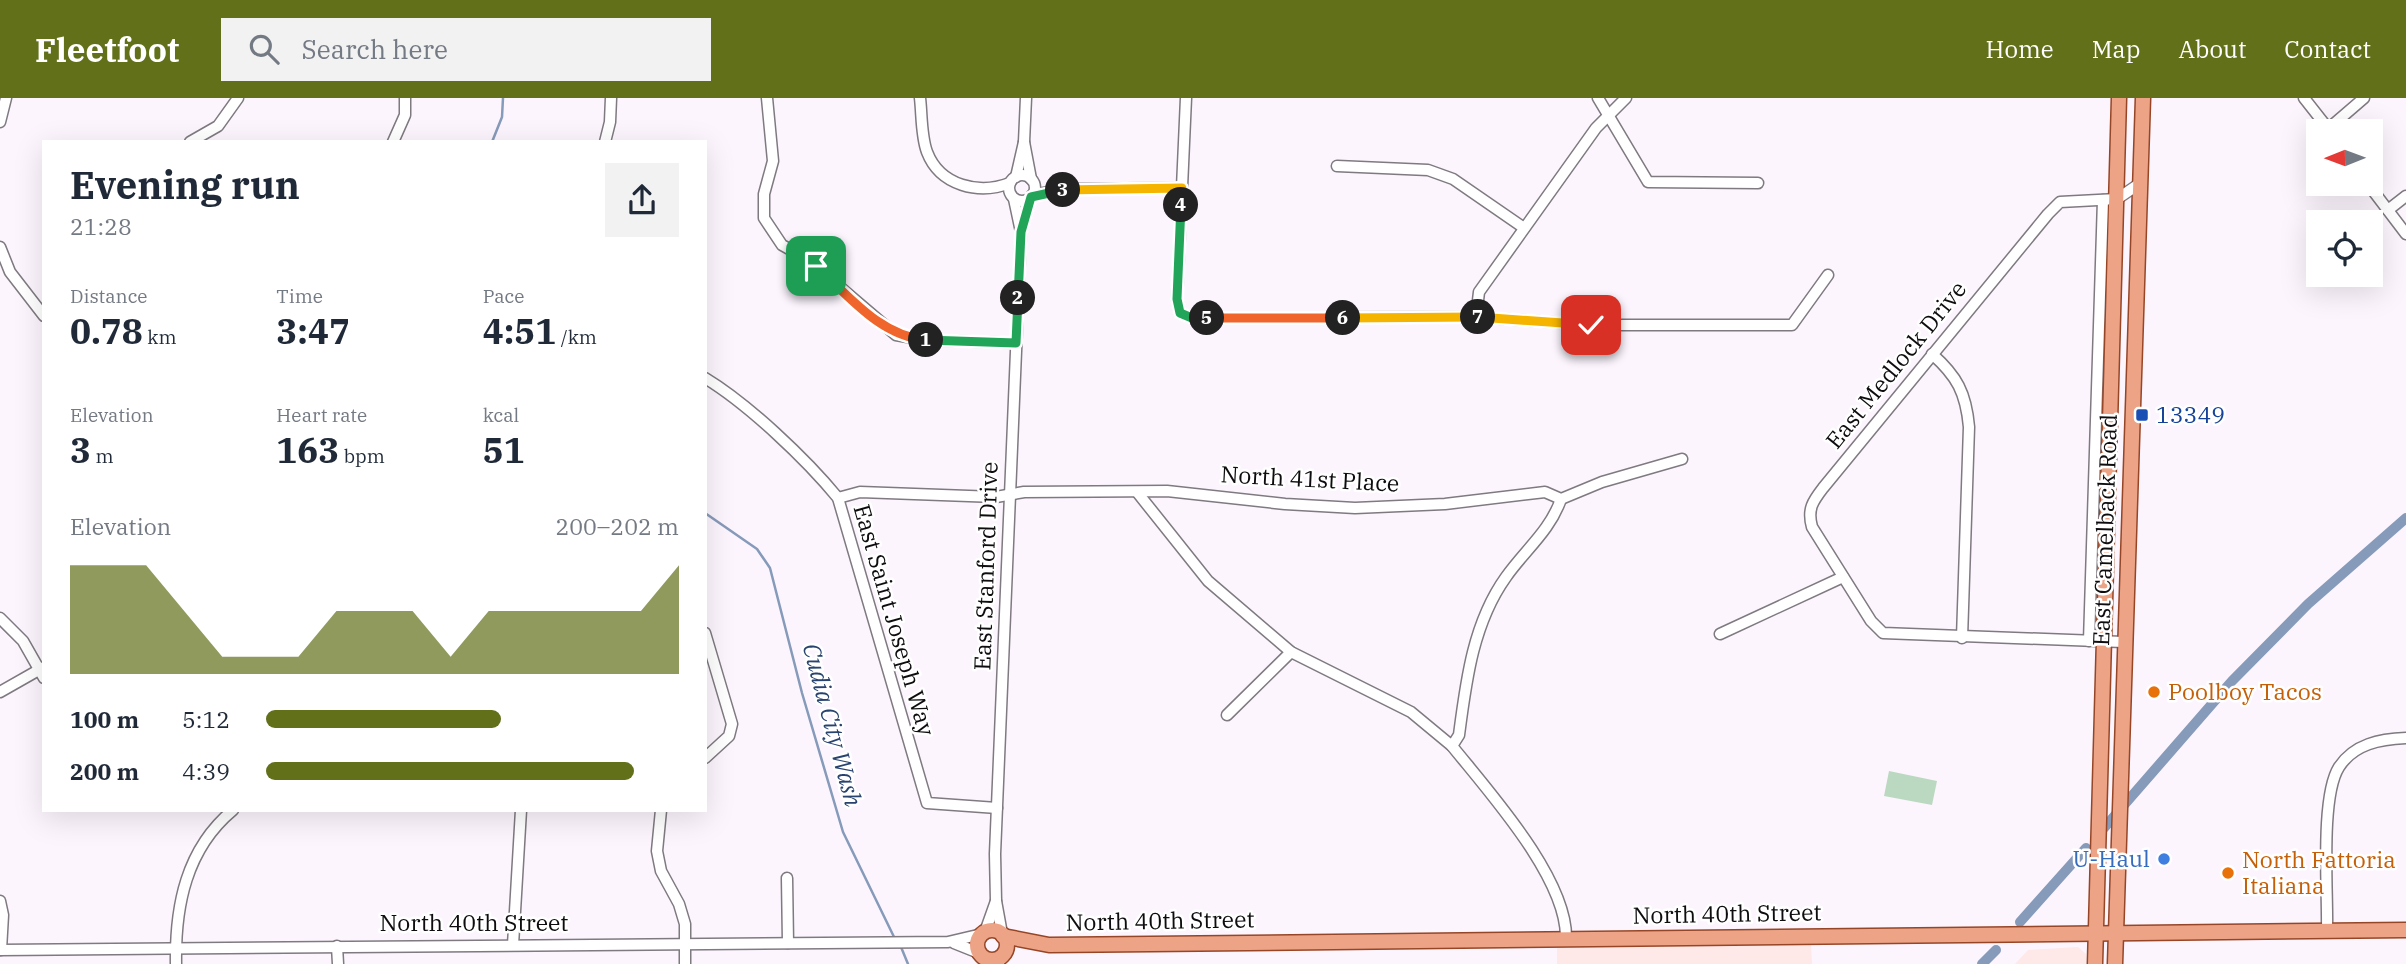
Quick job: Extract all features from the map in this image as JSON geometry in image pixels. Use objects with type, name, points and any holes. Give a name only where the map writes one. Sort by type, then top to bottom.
[{"type":"main road","name":"East Camelback Road","points":[[2095,964],[2096,641],[2110,199],[2119,98]]},
{"type":"main road","name":"East Camelback Road","points":[[2115,964],[2123,642],[2143,98]]},
{"type":"main road","points":[[994,930],[1003,935],[1007,944],[1001,958],[993,960],[981,957],[978,940],[984,933],[994,930]]},
{"type":"main road","name":"North 40th Street","points":[[1003,935],[1049,945],[2406,930]]},
{"type":"main road","name":"North 40th Street","points":[[1001,958],[1049,945]]},
{"type":"street","points":[[0,122],[6,98]]},
{"type":"street","points":[[194,140],[218,126],[238,98]]},
{"type":"street","points":[[394,140],[405,115],[405,98]]},
{"type":"street","points":[[606,140],[610,122],[611,98]]},
{"type":"street","points":[[766,98],[773,161],[764,194],[764,218],[782,245],[807,258],[896,335],[925,340],[1016,343]]},
{"type":"street","points":[[920,98],[925,144],[932,163],[943,176],[959,185],[982,188],[1023,201],[1032,196],[1067,189],[1182,188]]},
{"type":"street","name":"East Stanford Drive","points":[[1021,232],[1013,197],[1013,180],[1024,142],[1026,98]]},
{"type":"street","points":[[1186,98],[1177,299],[1180,313],[1192,318],[1476,317],[1591,325],[1792,325],[1828,275]]},
{"type":"street","points":[[1598,98],[1648,182],[1758,183]]},
{"type":"street","points":[[1476,317],[1479,292],[1608,114],[1626,98]]},
{"type":"street","points":[[2304,98],[2320,119]]},
{"type":"street","points":[[2341,119],[2364,98]]},
{"type":"street","name":"East Stanford Drive","points":[[1003,935],[996,901],[997,808],[1021,232],[1032,196],[1032,181],[1024,142]]},
{"type":"street","points":[[1336,166],[1404,166],[1429,170],[1454,179],[1524,228]]},
{"type":"street","points":[[982,188],[1013,180],[1032,181],[1067,189]]},
{"type":"street","points":[[2110,199],[2139,184]]},
{"type":"street","points":[[2377,196],[2406,234]]},
{"type":"street","points":[[2388,210],[2406,196]]},
{"type":"street","name":"East Medlock Drive","points":[[1962,638],[1884,634],[1876,629],[1812,527],[1811,504],[2060,202],[2110,199]]},
{"type":"street","points":[[0,247],[10,272],[42,313]]},
{"type":"street","points":[[1932,354],[1956,378],[1967,402],[1969,437],[1962,638],[2123,642]]},
{"type":"street","name":"East Saint Joseph Way","points":[[707,380],[766,427],[822,479],[838,498],[927,803],[997,808]]},
{"type":"street","points":[[1452,746],[1459,735],[1473,650],[1490,605],[1505,577],[1549,526],[1561,499],[1602,482],[1682,459]]},
{"type":"street","name":"North 41st Place","points":[[838,498],[860,492],[996,497],[1010,494],[1184,491],[1268,502],[1355,508],[1445,504],[1545,492],[1561,499]]},
{"type":"street","points":[[1137,492],[1208,581],[1291,652],[1411,712],[1452,746],[1501,807],[1541,866],[1563,907],[1566,938]]},
{"type":"street","points":[[1720,634],[1843,577]]},
{"type":"street","points":[[0,618],[23,641],[42,671],[0,692]]},
{"type":"street","points":[[707,640],[732,724],[729,736],[707,756]]},
{"type":"street","points":[[1227,715],[1291,652]]},
{"type":"street","points":[[2327,930],[2331,786],[2339,767],[2352,752],[2371,742],[2406,738]]},
{"type":"street","points":[[176,964],[177,915],[189,870],[206,839],[231,812]]},
{"type":"street","points":[[513,946],[521,812]]},
{"type":"street","points":[[661,812],[657,851],[661,871],[679,904],[685,924],[685,964]]},
{"type":"street","points":[[787,878],[788,943]]},
{"type":"street","points":[[0,901],[3,915],[1,950]]},
{"type":"street","name":"East Stanford Drive","points":[[984,933],[996,901]]},
{"type":"street","name":"North 40th Street","points":[[1,950],[948,942],[984,933]]},
{"type":"street","name":"North 40th Street","points":[[948,942],[981,957]]},
{"type":"street","points":[[337,946],[338,964]]},
{"type":"shaded area","points":[[1811,945],[1812,964],[1557,964],[1557,947]]},
{"type":"shaded area","points":[[2078,947],[2086,954],[2086,964],[2015,964],[2028,950]]},
{"type":"green space","points":[[1889,771],[1937,781],[1932,805],[1884,796]]},
{"type":"waterway","name":"Cudia City Wash","points":[[493,140],[502,117],[503,98]]},
{"type":"waterway","name":"Cudia City Wash","points":[[707,514],[757,549],[770,568],[802,693],[843,832],[895,939]]},
{"type":"waterway","points":[[2097,836],[2232,681],[2308,604],[2406,518]]},
{"type":"waterway","points":[[2020,922],[2086,848]]},
{"type":"waterway","name":"Cudia City Wash","points":[[901,947],[908,964]]},
{"type":"waterway","points":[[1982,964],[1996,950]]},
{"type":"place","name":"13349","points":[[2142,415]]},
{"type":"place","name":"Poolboy Tacos","points":[[2154,692]]},
{"type":"place","name":"U-Haul","points":[[2164,859]]},
{"type":"place","name":"North Fattoria Italiana","points":[[2228,873]]},
{"type":"route","points":[[816,266],[896,335],[925,340],[1016,343],[1021,232],[1032,195],[1067,189],[1182,188],[1177,299],[1180,313],[1192,318],[1476,317],[1591,325]]}]
